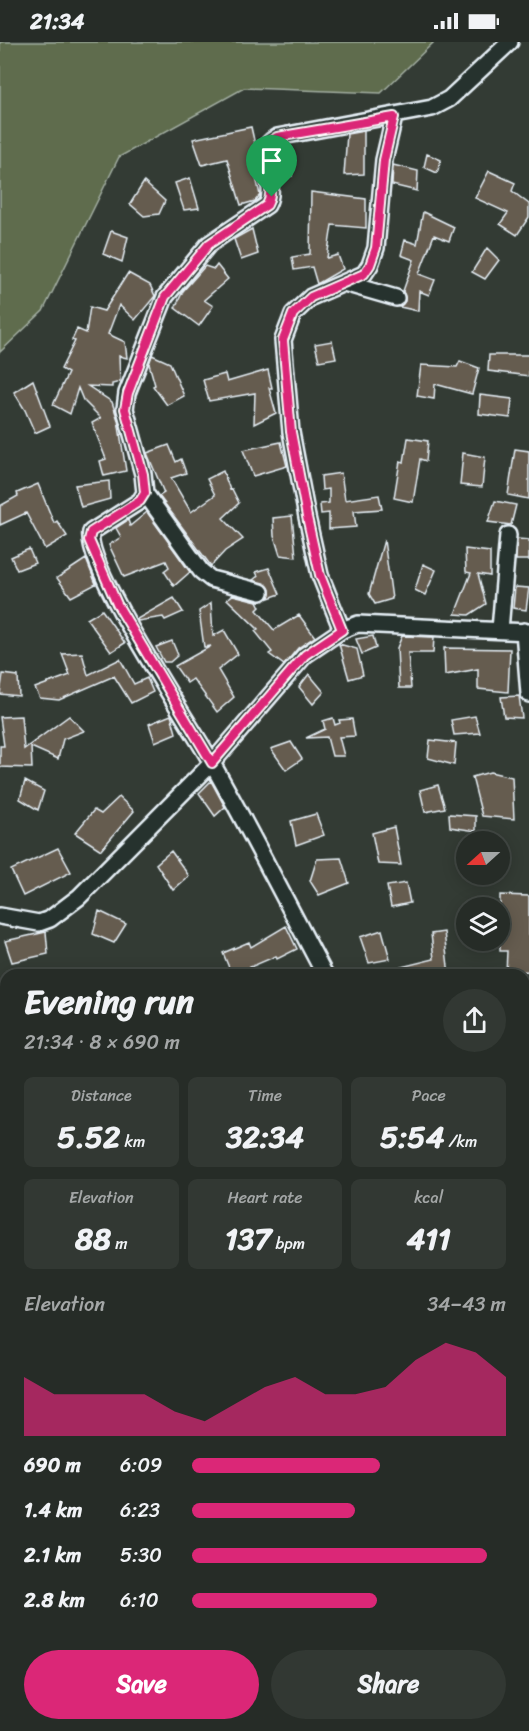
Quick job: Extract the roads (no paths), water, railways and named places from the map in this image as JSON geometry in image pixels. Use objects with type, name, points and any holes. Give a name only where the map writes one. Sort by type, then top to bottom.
[{"type":"street","points":[[261,592],[211,579],[201,571],[145,493],[143,474],[126,420],[128,393],[165,297],[209,244],[267,205],[272,197],[263,150],[267,143],[277,137],[394,117],[432,108],[450,99],[510,42]]},
{"type":"street","points":[[342,630],[320,575],[307,517],[291,432],[283,340],[293,314],[311,297],[364,274],[376,248],[384,160],[394,117]]},
{"type":"street","points":[[344,283],[396,298]]},
{"type":"street","points":[[145,493],[140,501],[91,532],[89,540],[117,604],[212,763],[322,969]]},
{"type":"street","points":[[500,630],[508,535]]},
{"type":"street","points":[[0,916],[28,923],[39,923],[50,919],[79,897],[212,763],[305,655],[342,630],[358,624],[526,632],[529,694]]}]
